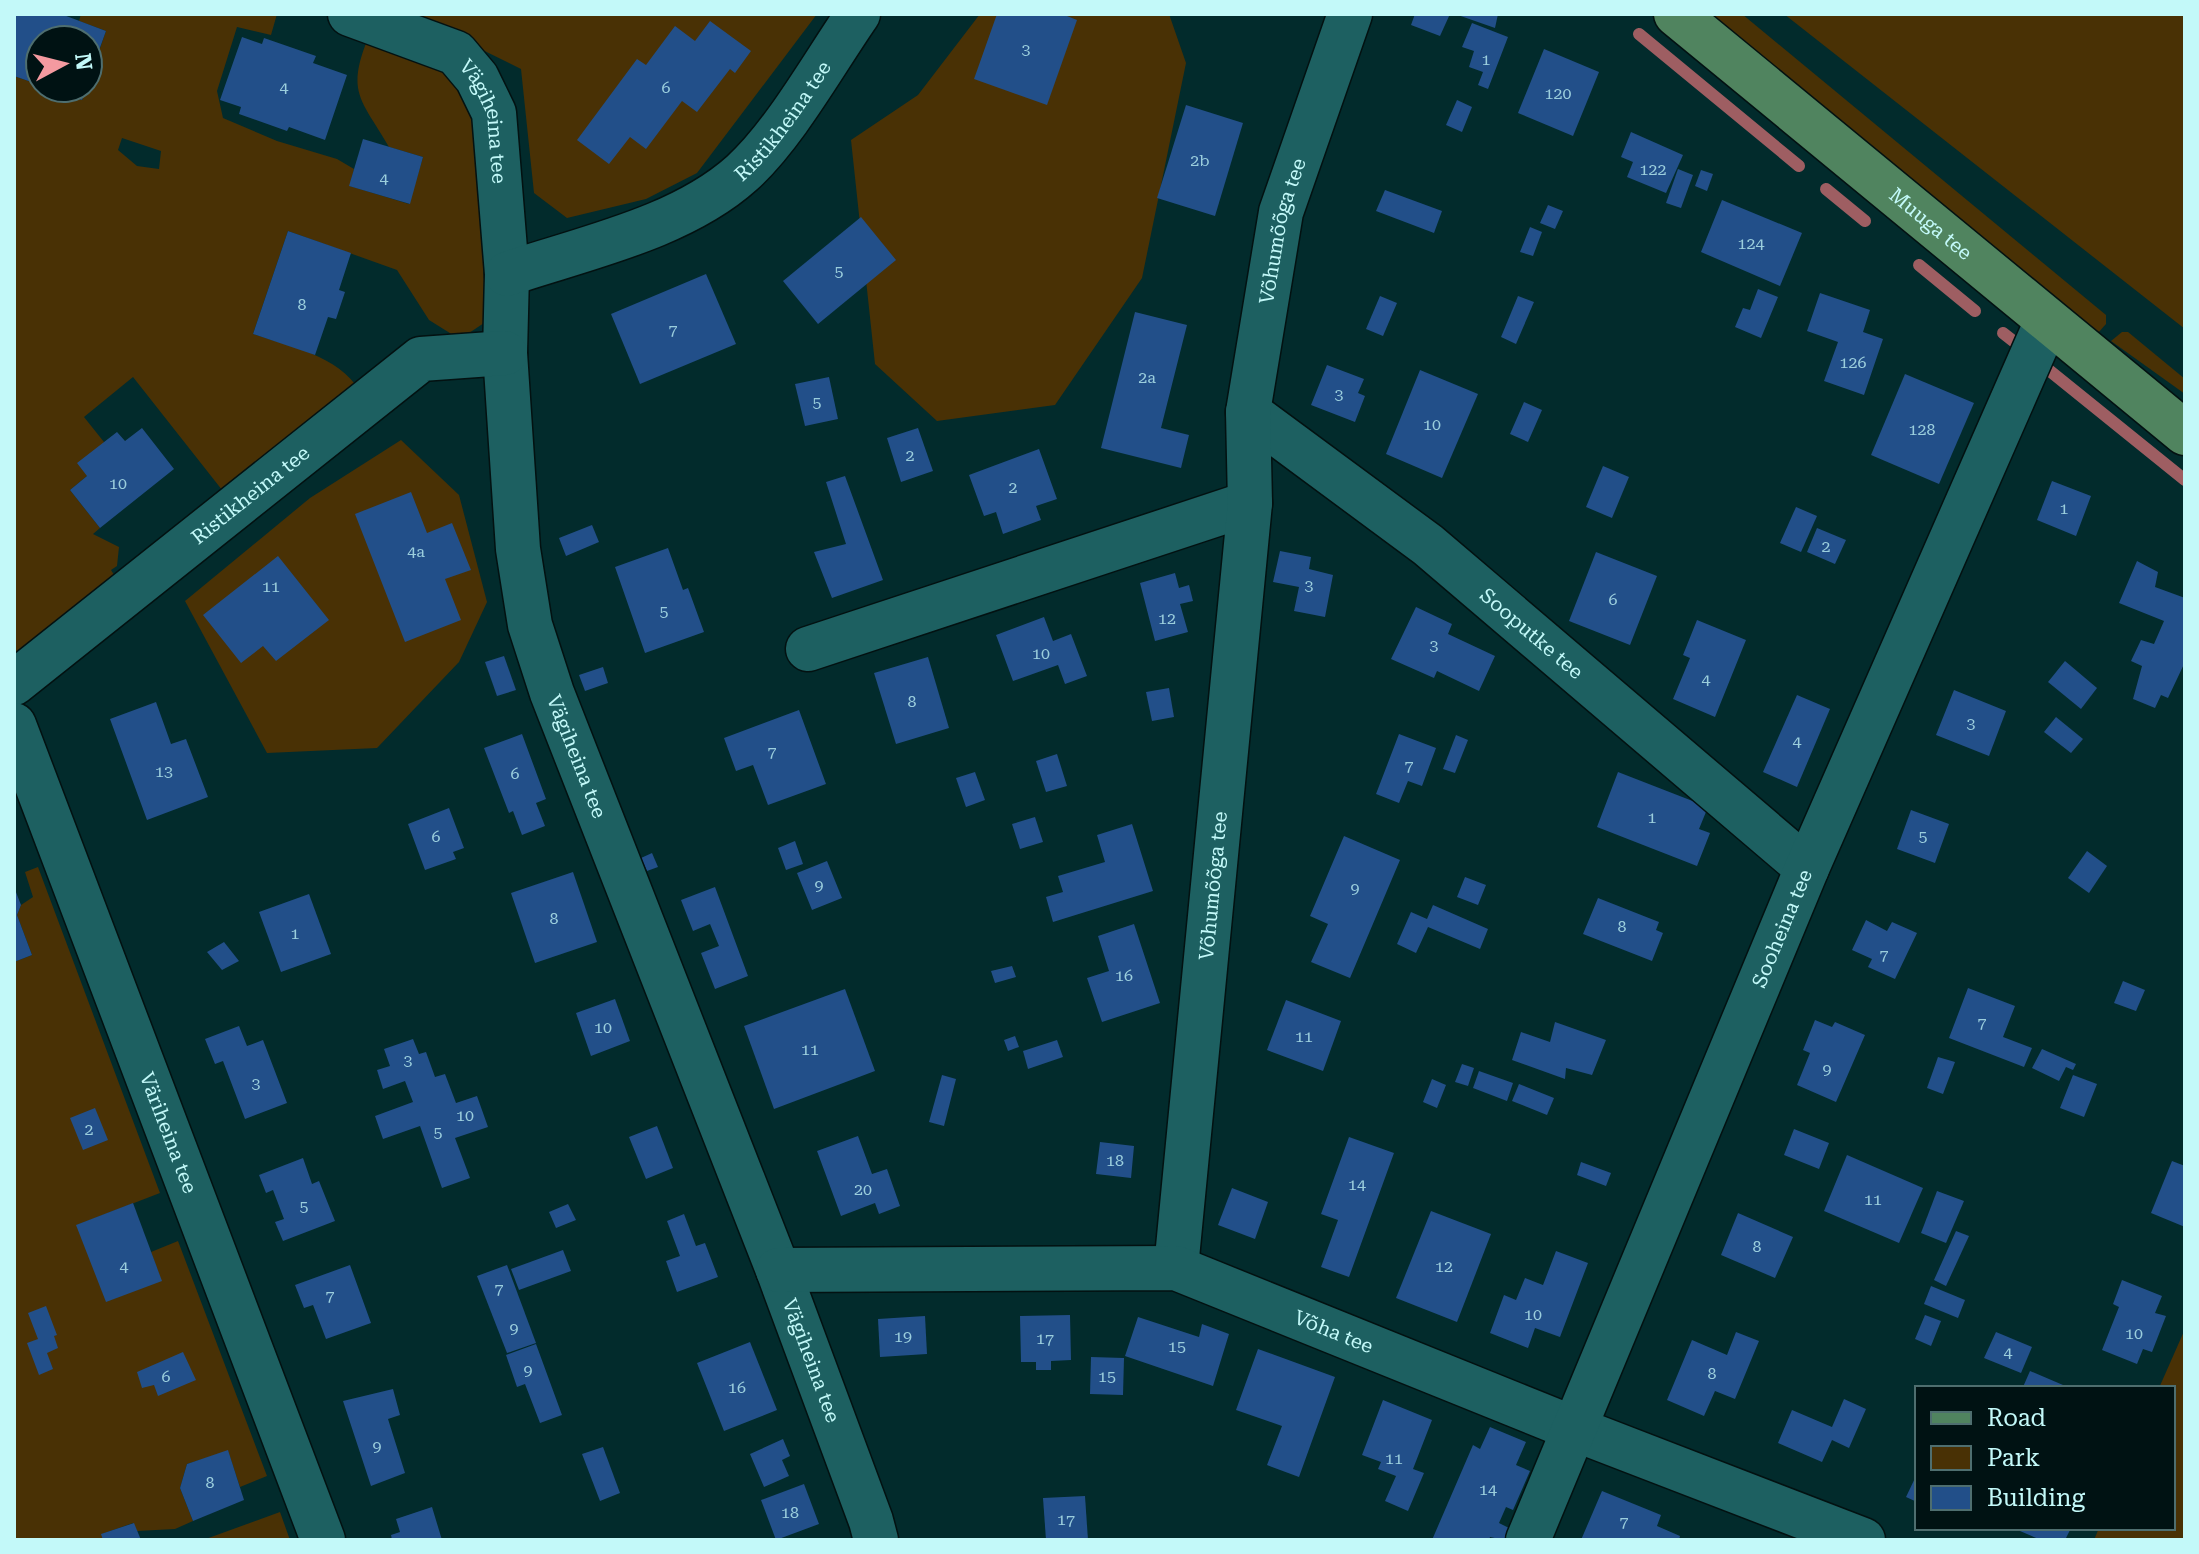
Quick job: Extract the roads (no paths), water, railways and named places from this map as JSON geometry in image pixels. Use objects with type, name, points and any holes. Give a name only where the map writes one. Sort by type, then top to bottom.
[{"type":"main road","name":"Muuga tee","points":[[1676,14],[2185,433]]},
{"type":"street","name":"Vägiheina tee","points":[[350,14],[456,53],[477,78],[494,113],[507,274],[505,353],[518,549],[530,625],[552,693],[778,1270],[876,1540]]},
{"type":"street","name":"Ristikheina tee","points":[[507,274],[648,227],[712,196],[742,173],[771,142],[858,14]]},
{"type":"street","name":"Võhumõõga tee","points":[[1176,1268],[1250,503],[1248,412],[1281,212],[1350,14]]},
{"type":"street","name":"Sooheina tee","points":[[1528,1540],[1807,868],[2047,321]]},
{"type":"street","name":"Ristikheina tee","points":[[14,683],[421,359],[505,353]]},
{"type":"street","name":"Sooputke tee","points":[[1248,412],[1428,545],[1807,868]]},
{"type":"street","points":[[808,649],[1250,503]]},
{"type":"street","name":"Väriheina tee","points":[[14,725],[323,1540]]},
{"type":"street","name":"Võha tee","points":[[778,1270],[1176,1268],[1575,1429],[1863,1540]]},
{"type":"waterway","points":[[1639,34],[1799,166]]},
{"type":"waterway","points":[[1826,189],[1865,221]]},
{"type":"waterway","points":[[1919,265],[1975,311]]},
{"type":"waterway","points":[[2003,333],[2017,344]]},
{"type":"waterway","points":[[2045,367],[2185,480]]}]
